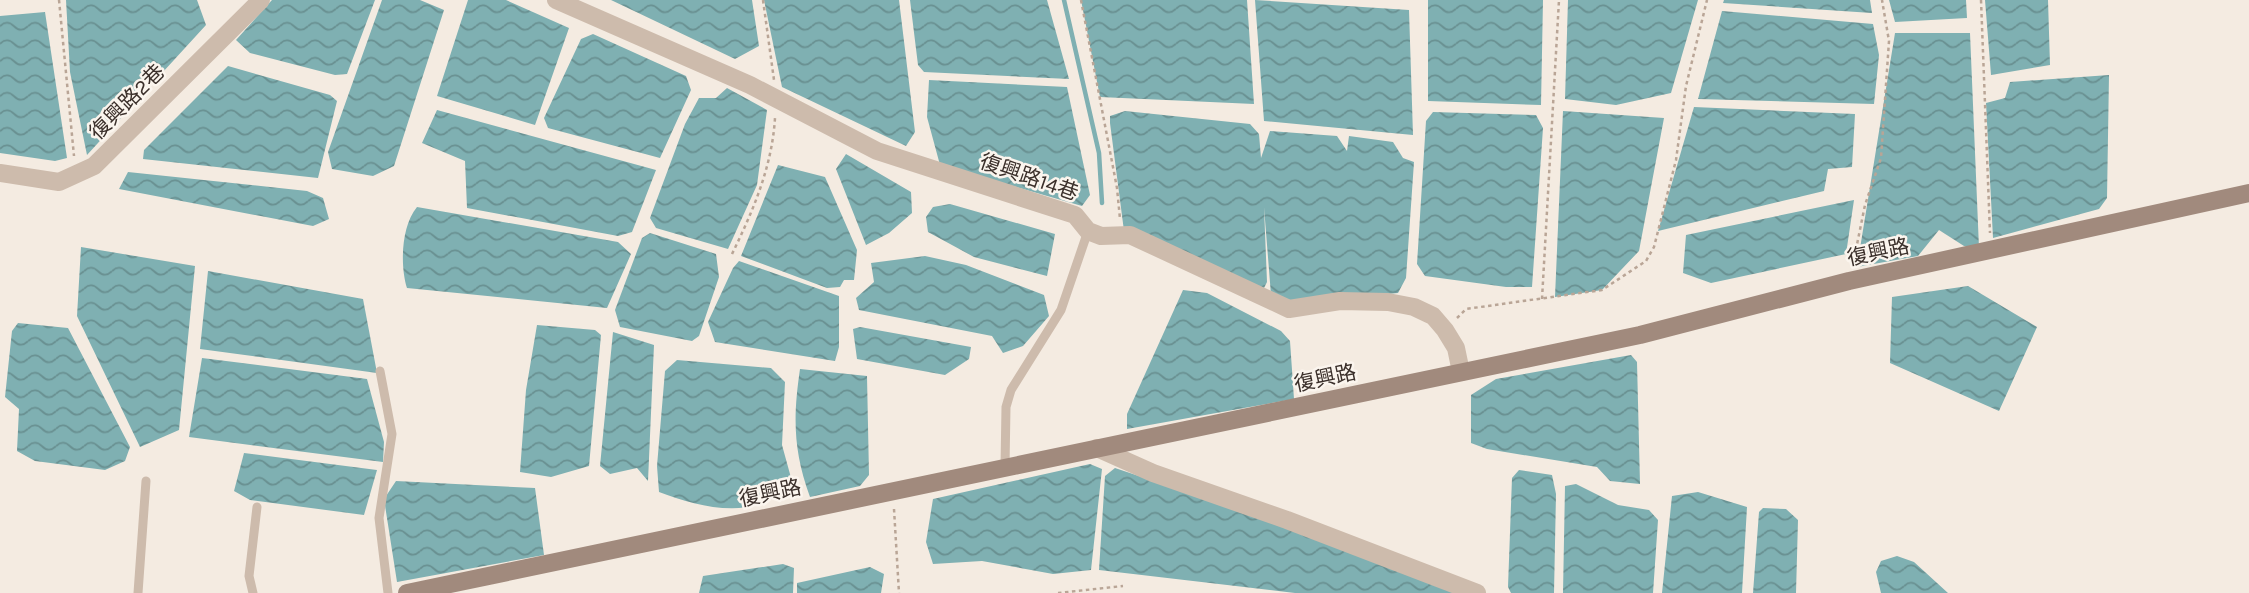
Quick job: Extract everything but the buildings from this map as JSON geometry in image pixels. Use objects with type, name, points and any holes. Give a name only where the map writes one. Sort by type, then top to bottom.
[{"type":"street","name":"復興路2巷","points":[[75,177],[94,166],[261,0]]},
{"type":"street","name":"復興路14巷","points":[[556,0],[776,99],[877,151],[1075,215],[1088,231],[1110,236],[1121,233],[1289,309],[1340,301],[1388,302],[1414,307],[1433,316],[1445,330],[1456,348],[1461,372]]},
{"type":"street","points":[[0,173],[58,182],[75,177]]},
{"type":"street","name":"復興路","points":[[407,593],[1640,335],[1849,281],[2249,193]]},
{"type":"street","points":[[1097,448],[1153,473],[1477,593]]},
{"type":"lane","points":[[1005,466],[1006,407],[1011,390],[1061,310],[1088,231]]},
{"type":"lane","points":[[380,371],[392,434],[379,518],[388,593]]},
{"type":"lane","points":[[138,593],[146,481]]},
{"type":"lane","points":[[253,593],[249,576],[257,507]]},
{"type":"path","points":[[59,0],[75,177]]},
{"type":"path","points":[[732,254],[754,208],[773,144],[776,99],[763,0]]},
{"type":"path","points":[[1081,0],[1117,188],[1121,233]]},
{"type":"path","points":[[1542,299],[1559,0]]},
{"type":"path","points":[[1445,330],[1466,309],[1602,290],[1646,261],[1654,247],[1676,160],[1686,86],[1707,0]]},
{"type":"path","points":[[1849,281],[1865,205],[1881,158],[1889,41],[1882,0]]},
{"type":"path","points":[[1981,0],[1991,250]]},
{"type":"path","points":[[892,492],[899,593]]},
{"type":"path","points":[[1058,593],[1123,586]]},
{"type":"water","points":[[66,0],[197,0],[206,25],[87,155],[70,72]]},
{"type":"water","points":[[272,0],[375,0],[347,74],[335,75],[250,53],[236,40]]},
{"type":"water","points":[[382,0],[420,0],[444,10],[394,166],[373,176],[332,169],[328,152]]},
{"type":"water","points":[[468,0],[506,0],[569,28],[535,125],[437,96]]},
{"type":"water","points":[[611,0],[752,0],[759,46],[735,59]]},
{"type":"water","points":[[764,0],[899,0],[915,132],[906,146],[782,87]]},
{"type":"water","points":[[910,0],[1047,0],[1069,79],[924,72],[918,65]]},
{"type":"water","points":[[1081,0],[1247,0],[1254,104],[1100,97]]},
{"type":"water","points":[[1255,0],[1409,10],[1413,135],[1264,121]]},
{"type":"water","points":[[1428,0],[1543,0],[1541,105],[1428,101]]},
{"type":"water","points":[[1568,0],[1698,0],[1671,93],[1616,105],[1565,99]]},
{"type":"water","points":[[1724,0],[1870,0],[1872,13],[1723,3]]},
{"type":"water","points":[[1889,0],[1966,0],[1967,18],[1895,22]]},
{"type":"water","points":[[1985,0],[2048,0],[2050,65],[1991,75]]},
{"type":"water","points":[[1722,11],[1873,24],[1879,55],[1874,104],[1698,99]]},
{"type":"water","points":[[45,12],[67,158],[55,161],[0,153],[0,16]]},
{"type":"water","points":[[1895,33],[1970,33],[1979,248],[1964,246],[1939,230],[1918,256],[1857,267]]},
{"type":"water","points":[[593,34],[686,76],[691,90],[660,158],[548,128],[544,118],[581,39]]},
{"type":"water","points":[[228,66],[330,95],[337,101],[318,178],[143,159],[144,150]]},
{"type":"water","points":[[2109,75],[2107,198],[2099,209],[1993,238],[1986,103],[2005,98],[2010,82]]},
{"type":"water","points":[[929,80],[1067,87],[1090,195],[1082,206],[940,165],[927,117]]},
{"type":"water","points":[[727,88],[767,110],[757,185],[728,249],[656,228],[650,218],[685,124],[699,98],[716,98]]},
{"type":"water","points":[[1694,107],[1855,114],[1852,167],[1828,169],[1824,191],[1658,231]]},
{"type":"water","points":[[437,110],[656,170],[632,232],[618,236],[467,208],[465,161],[422,143]]},
{"type":"water","points":[[1125,111],[1250,124],[1259,134],[1261,158],[1270,131],[1337,136],[1347,151],[1349,136],[1393,142],[1403,158],[1414,162],[1406,278],[1398,293],[1291,303],[1271,295],[1264,207],[1267,282],[1262,292],[1124,231],[1110,116]]},
{"type":"water","points":[[1563,111],[1664,118],[1639,251],[1602,290],[1555,297]]},
{"type":"water","points":[[1433,112],[1536,115],[1543,128],[1532,287],[1506,287],[1425,276],[1417,264],[1426,121]]},
{"type":"water","points":[[846,154],[911,192],[912,213],[889,233],[866,245],[836,169]]},
{"type":"water","points":[[778,165],[825,177],[857,250],[854,280],[844,280],[840,287],[827,288],[741,256]]},
{"type":"water","points":[[128,172],[307,191],[323,198],[329,219],[313,226],[119,189]]},
{"type":"water","points":[[1854,200],[1846,254],[1711,283],[1683,273],[1686,235]]},
{"type":"water","points":[[950,204],[1055,234],[1047,276],[974,257],[928,232],[926,217],[933,207]]},
{"type":"water","points":[[417,207],[618,242],[631,254],[607,308],[407,288],[403,269],[403,246],[408,225]]},
{"type":"water","points":[[650,233],[716,254],[719,277],[699,336],[692,341],[620,327],[615,310],[642,238]]},
{"type":"water","points":[[81,247],[195,266],[179,430],[140,447],[77,316]]},
{"type":"water","points":[[925,256],[966,265],[1044,295],[1049,316],[1023,346],[1003,353],[992,336],[859,310],[856,298],[874,282],[871,263]]},
{"type":"water","points":[[739,261],[839,296],[839,347],[835,361],[715,342],[708,322],[733,268]]},
{"type":"water","points":[[208,271],[363,299],[377,373],[200,349]]},
{"type":"water","points":[[1968,286],[2037,327],[1999,411],[1890,363],[1892,297]]},
{"type":"water","points":[[1183,290],[1207,293],[1281,331],[1290,341],[1294,399],[1127,429],[1127,414]]},
{"type":"water","points":[[18,323],[68,328],[130,447],[125,461],[105,470],[35,461],[17,451],[19,409],[5,397],[12,331]]},
{"type":"water","points":[[537,325],[595,330],[601,335],[589,466],[551,477],[520,472],[526,390]]},
{"type":"water","points":[[860,327],[971,347],[969,359],[945,375],[857,359],[853,329]]},
{"type":"water","points":[[613,332],[654,345],[648,481],[637,468],[610,474],[600,466]]},
{"type":"water","points":[[1631,355],[1637,362],[1640,484],[1610,481],[1597,467],[1487,449],[1471,443],[1471,395],[1496,379]]},
{"type":"water","points":[[202,358],[367,379],[384,442],[383,462],[189,437]]},
{"type":"water","points":[[677,360],[771,368],[785,382],[782,445],[793,485],[764,503],[735,508],[696,504],[659,492],[657,466],[665,371]]},
{"type":"water","points":[[800,369],[867,376],[869,475],[860,486],[810,497],[800,464],[796,433]]},
{"type":"water","points":[[244,453],[377,470],[364,515],[250,500],[234,491]]},
{"type":"water","points":[[1090,464],[1102,469],[1091,570],[1053,574],[982,561],[933,564],[926,542],[933,499]]},
{"type":"water","points":[[1115,468],[1321,537],[1473,593],[1295,593],[1099,570],[1105,476]]},
{"type":"water","points":[[1519,470],[1552,475],[1556,494],[1554,593],[1511,593],[1508,587],[1512,478]]},
{"type":"water","points":[[396,481],[535,488],[544,555],[397,582],[384,499]]},
{"type":"water","points":[[1576,484],[1618,505],[1649,510],[1658,520],[1653,593],[1563,593],[1565,486]]},
{"type":"water","points":[[1698,492],[1747,507],[1742,593],[1662,593],[1672,496]]},
{"type":"water","points":[[1763,508],[1786,509],[1798,520],[1796,593],[1753,593],[1759,512]]},
{"type":"water","points":[[1897,556],[1914,562],[1948,593],[1881,593],[1876,572],[1881,561]]},
{"type":"water","points":[[783,564],[794,568],[793,593],[699,593],[703,576]]},
{"type":"water","points":[[870,567],[884,574],[881,593],[797,593],[797,583]]},
{"type":"waterway","points":[[1064,0],[1099,153],[1102,203]]}]
